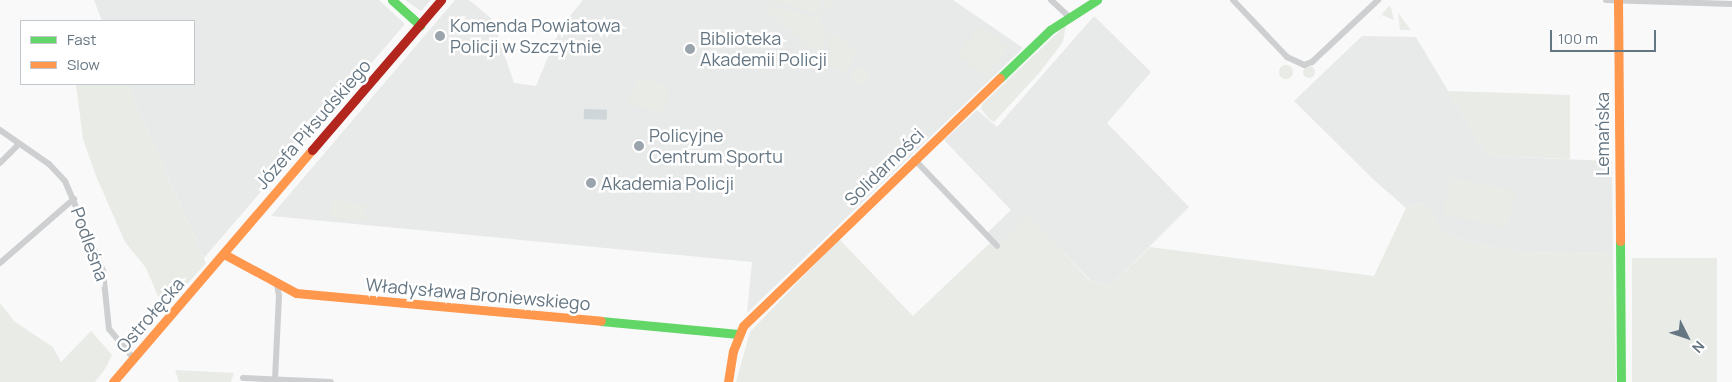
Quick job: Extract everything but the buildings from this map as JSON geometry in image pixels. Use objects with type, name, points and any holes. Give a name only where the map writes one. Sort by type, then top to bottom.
[{"type":"street","points":[[392,0],[420,25]]},
{"type":"street","name":"Józefa Piłsudskiego","points":[[211,270],[441,0]]},
{"type":"street","points":[[1051,0],[1068,17]]},
{"type":"street","name":"Solidarności","points":[[738,334],[772,296],[914,159],[1068,17],[1097,0]]},
{"type":"street","points":[[1233,0],[1287,57],[1304,65],[1312,62],[1378,0]]},
{"type":"street","points":[[1606,0],[1732,4]]},
{"type":"street","name":"Lemańska","points":[[1618,0],[1621,382]]},
{"type":"street","name":"Podleśna","points":[[0,130],[62,176],[74,199],[103,270],[109,330],[134,359]]},
{"type":"street","points":[[0,163],[19,144]]},
{"type":"street","points":[[914,159],[997,246]]},
{"type":"street","points":[[0,263],[74,199]]},
{"type":"street","name":"Władysława Broniewskiego","points":[[224,254],[296,293],[738,334]]},
{"type":"street","name":"Ostrołęcka","points":[[114,382],[211,270]]},
{"type":"street","points":[[275,380],[279,296],[277,284]]},
{"type":"street","points":[[728,382],[738,334]]},
{"type":"street","points":[[243,378],[331,382]]},
{"type":"shaded area","points":[[94,0],[379,0],[405,24],[204,258],[127,85],[195,85],[195,20],[102,20]]},
{"type":"shaded area","points":[[405,0],[431,0],[421,11]]},
{"type":"shaded area","name":"Akademia Policji","points":[[455,0],[469,0],[493,20],[514,83],[536,86],[560,28],[583,0],[953,0],[1023,48],[747,313],[752,262],[271,216]]},
{"type":"shaded area","points":[[772,0],[819,0],[821,13],[813,13]]},
{"type":"shaded area","points":[[822,0],[836,0],[825,12]]},
{"type":"shaded area","points":[[767,5],[819,17],[826,29],[822,49],[815,51],[767,11]]},
{"type":"shaded area","points":[[1390,5],[1394,20],[1382,15],[1376,21]]},
{"type":"shaded area","points":[[1398,13],[1411,30],[1400,30]]},
{"type":"shaded area","points":[[1094,16],[1151,72],[1107,123],[1189,207],[1111,285],[1091,281],[1028,215],[995,248],[984,236],[1011,210],[944,140],[977,110],[997,127]]},
{"type":"shaded area","points":[[981,25],[1009,48],[985,77],[957,55]]},
{"type":"shaded area","points":[[1066,25],[1063,42],[1040,72],[994,122],[989,119],[981,109],[982,104]]},
{"type":"shaded area","points":[[831,31],[858,53],[846,72],[840,72],[828,62]]},
{"type":"shaded area","points":[[1362,36],[1416,37],[1487,156],[1612,161],[1613,254],[1523,252],[1468,242],[1438,229],[1432,213],[1422,203],[1406,208],[1375,181],[1294,101]]},
{"type":"shaded area","points":[[1283,65],[1289,65],[1293,72],[1289,79],[1283,79],[1279,75],[1279,69]]},
{"type":"shaded area","points":[[1307,66],[1311,66],[1315,72],[1311,78],[1307,78],[1303,74],[1303,70]]},
{"type":"shaded area","points":[[856,67],[864,67],[869,72],[867,83],[856,85],[851,80],[851,72]]},
{"type":"shaded area","points":[[636,77],[670,86],[663,113],[629,104]]},
{"type":"shaded area","points":[[76,85],[127,85],[206,263],[164,310],[146,268],[125,242],[96,176],[83,139]]},
{"type":"shaded area","points":[[1448,91],[1570,95],[1570,159],[1487,156]]},
{"type":"shaded area","points":[[584,109],[607,110],[607,120],[584,119]]},
{"type":"shaded area","points":[[1451,177],[1516,191],[1508,228],[1443,214]]},
{"type":"shaded area","points":[[331,200],[367,204],[365,221],[329,217]]},
{"type":"shaded area","points":[[1422,203],[1432,213],[1438,229],[1468,242],[1523,252],[1613,254],[1616,382],[736,382],[750,332],[839,239],[913,316],[990,243],[995,248],[1028,214],[1090,281],[1111,285],[1150,247],[1374,276],[1406,208]]},
{"type":"shaded area","points":[[1632,258],[1717,258],[1717,382],[1632,382]]},
{"type":"shaded area","points":[[0,303],[15,322],[53,347],[61,362],[91,331],[112,355],[105,369],[95,382],[0,382]]},
{"type":"shaded area","points":[[175,370],[234,373],[231,382],[179,382]]},
{"type":"traffic: fast","points":[[392,0],[420,25]]},
{"type":"traffic: fast","points":[[1000,78],[1050,30],[1097,0]]},
{"type":"traffic: fast","points":[[1620,241],[1621,382]]},
{"type":"traffic: fast","points":[[601,321],[738,334]]},
{"type":"traffic: slow","points":[[1618,0],[1620,241]]},
{"type":"traffic: slow","points":[[728,382],[733,351],[743,326],[1000,78]]},
{"type":"traffic: slow","points":[[113,382],[312,150]]},
{"type":"traffic: slow","points":[[224,254],[296,293],[601,321]]},
{"type":"traffic: jam","points":[[312,150],[441,0]]},
{"type":"place","name":"Komenda Powiatowa Policji w Szczytnie","points":[[440,36]]},
{"type":"place","name":"Biblioteka Akademii Policji","points":[[690,49]]},
{"type":"place","name":"Policyjne Centrum Sportu","points":[[639,146]]},
{"type":"place","name":"Akademia Policji","points":[[591,183]]}]
